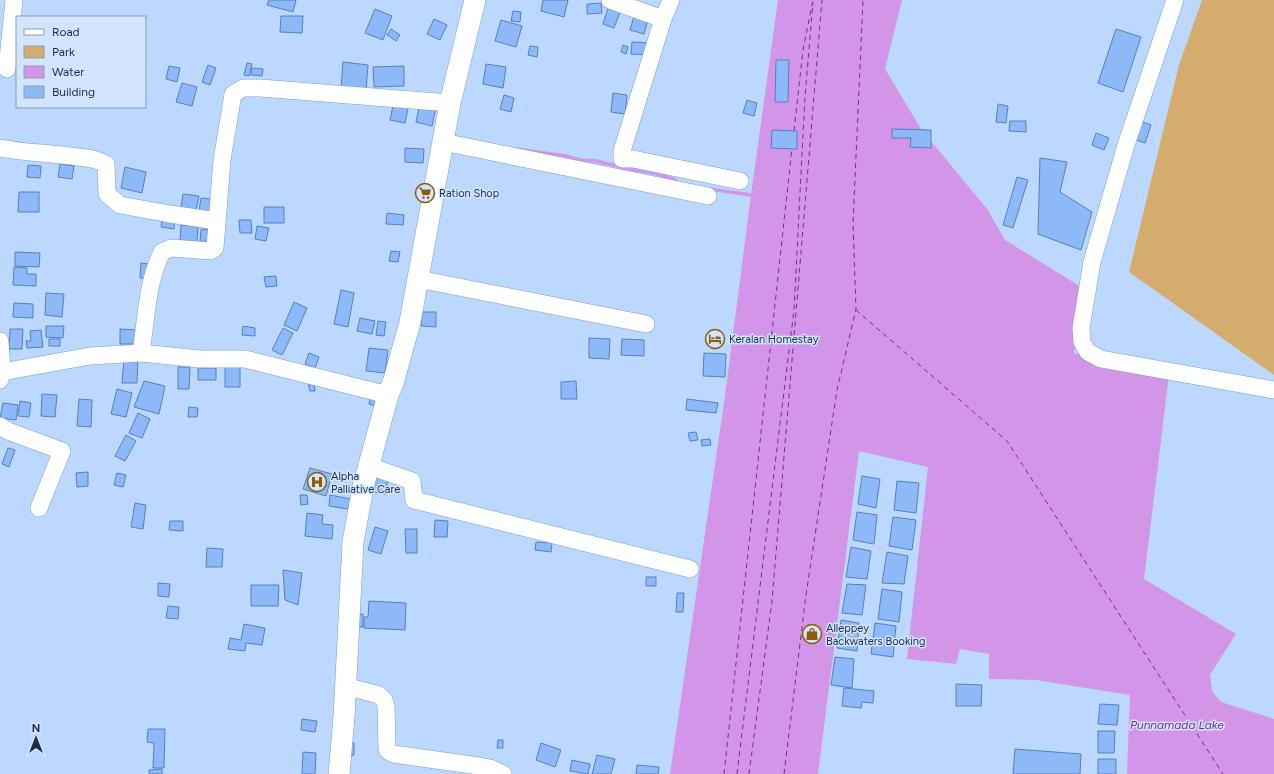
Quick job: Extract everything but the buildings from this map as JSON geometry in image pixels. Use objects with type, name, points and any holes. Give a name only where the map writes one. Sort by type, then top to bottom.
[{"type":"main road","points":[[339,774],[353,542],[363,487],[410,322],[450,103],[475,0]]},
{"type":"street","points":[[7,69],[14,0]]},
{"type":"street","points":[[610,0],[663,19]]},
{"type":"street","points":[[671,0],[663,19],[622,152],[622,159],[633,159],[740,181]]},
{"type":"street","points":[[1175,0],[1126,145],[1094,254],[1081,328],[1082,342],[1088,352],[1101,359],[1274,390]]},
{"type":"street","points":[[141,353],[153,275],[156,262],[162,252],[171,248],[211,251],[215,248],[222,160],[233,94],[243,88],[260,88],[450,103]]},
{"type":"street","points":[[443,142],[708,196]]},
{"type":"street","points":[[0,148],[17,151],[55,153],[98,160],[106,164],[108,194],[120,205],[217,221]]},
{"type":"street","points":[[418,279],[646,324]]},
{"type":"street","points":[[0,342],[1,376],[90,356],[141,353],[200,359],[245,359],[388,395]]},
{"type":"street","points":[[0,426],[8,431],[62,451],[39,508]]},
{"type":"street","points":[[369,466],[412,481],[414,500],[690,569]]},
{"type":"street","points":[[345,686],[379,695],[384,700],[386,706],[387,748],[388,751],[393,754],[479,766],[490,768],[503,774]]},
{"type":"green space","points":[[1202,0],[1274,0],[1274,375],[1129,272],[1179,65]]},
{"type":"water","name":"Punnamada Lake","points":[[778,0],[902,0],[885,69],[921,129],[987,209],[1005,240],[1081,287],[1074,353],[1169,375],[1144,579],[1236,634],[1210,675],[1212,691],[1221,702],[1274,719],[1274,774],[1127,774],[1130,695],[1036,680],[989,679],[989,654],[960,649],[956,664],[907,659],[928,467],[859,451],[818,774],[670,774],[725,396]]},
{"type":"waterway","points":[[516,149],[566,156],[580,160],[596,161],[654,173],[678,182]]},
{"type":"waterway","points":[[710,189],[751,195]]},
{"type":"ferry route","points":[[794,131],[803,50],[813,0]]},
{"type":"ferry route","points":[[749,774],[772,601],[822,0]]},
{"type":"ferry route","points":[[784,774],[806,595],[837,390],[856,309],[853,223],[863,0]]},
{"type":"ferry route","points":[[737,774],[794,310],[805,96],[813,3]]},
{"type":"ferry route","points":[[724,774],[792,148]]},
{"type":"ferry route","points":[[856,310],[1007,441],[1223,774]]},
{"type":"place","name":"Ration Shop","points":[[425,193]]},
{"type":"place","name":"Keralan Homestay","points":[[715,339]]},
{"type":"place","name":"Alpha Palliative Care","points":[[317,482]]},
{"type":"place","name":"Alleppey Backwaters Booking","points":[[812,634]]}]
